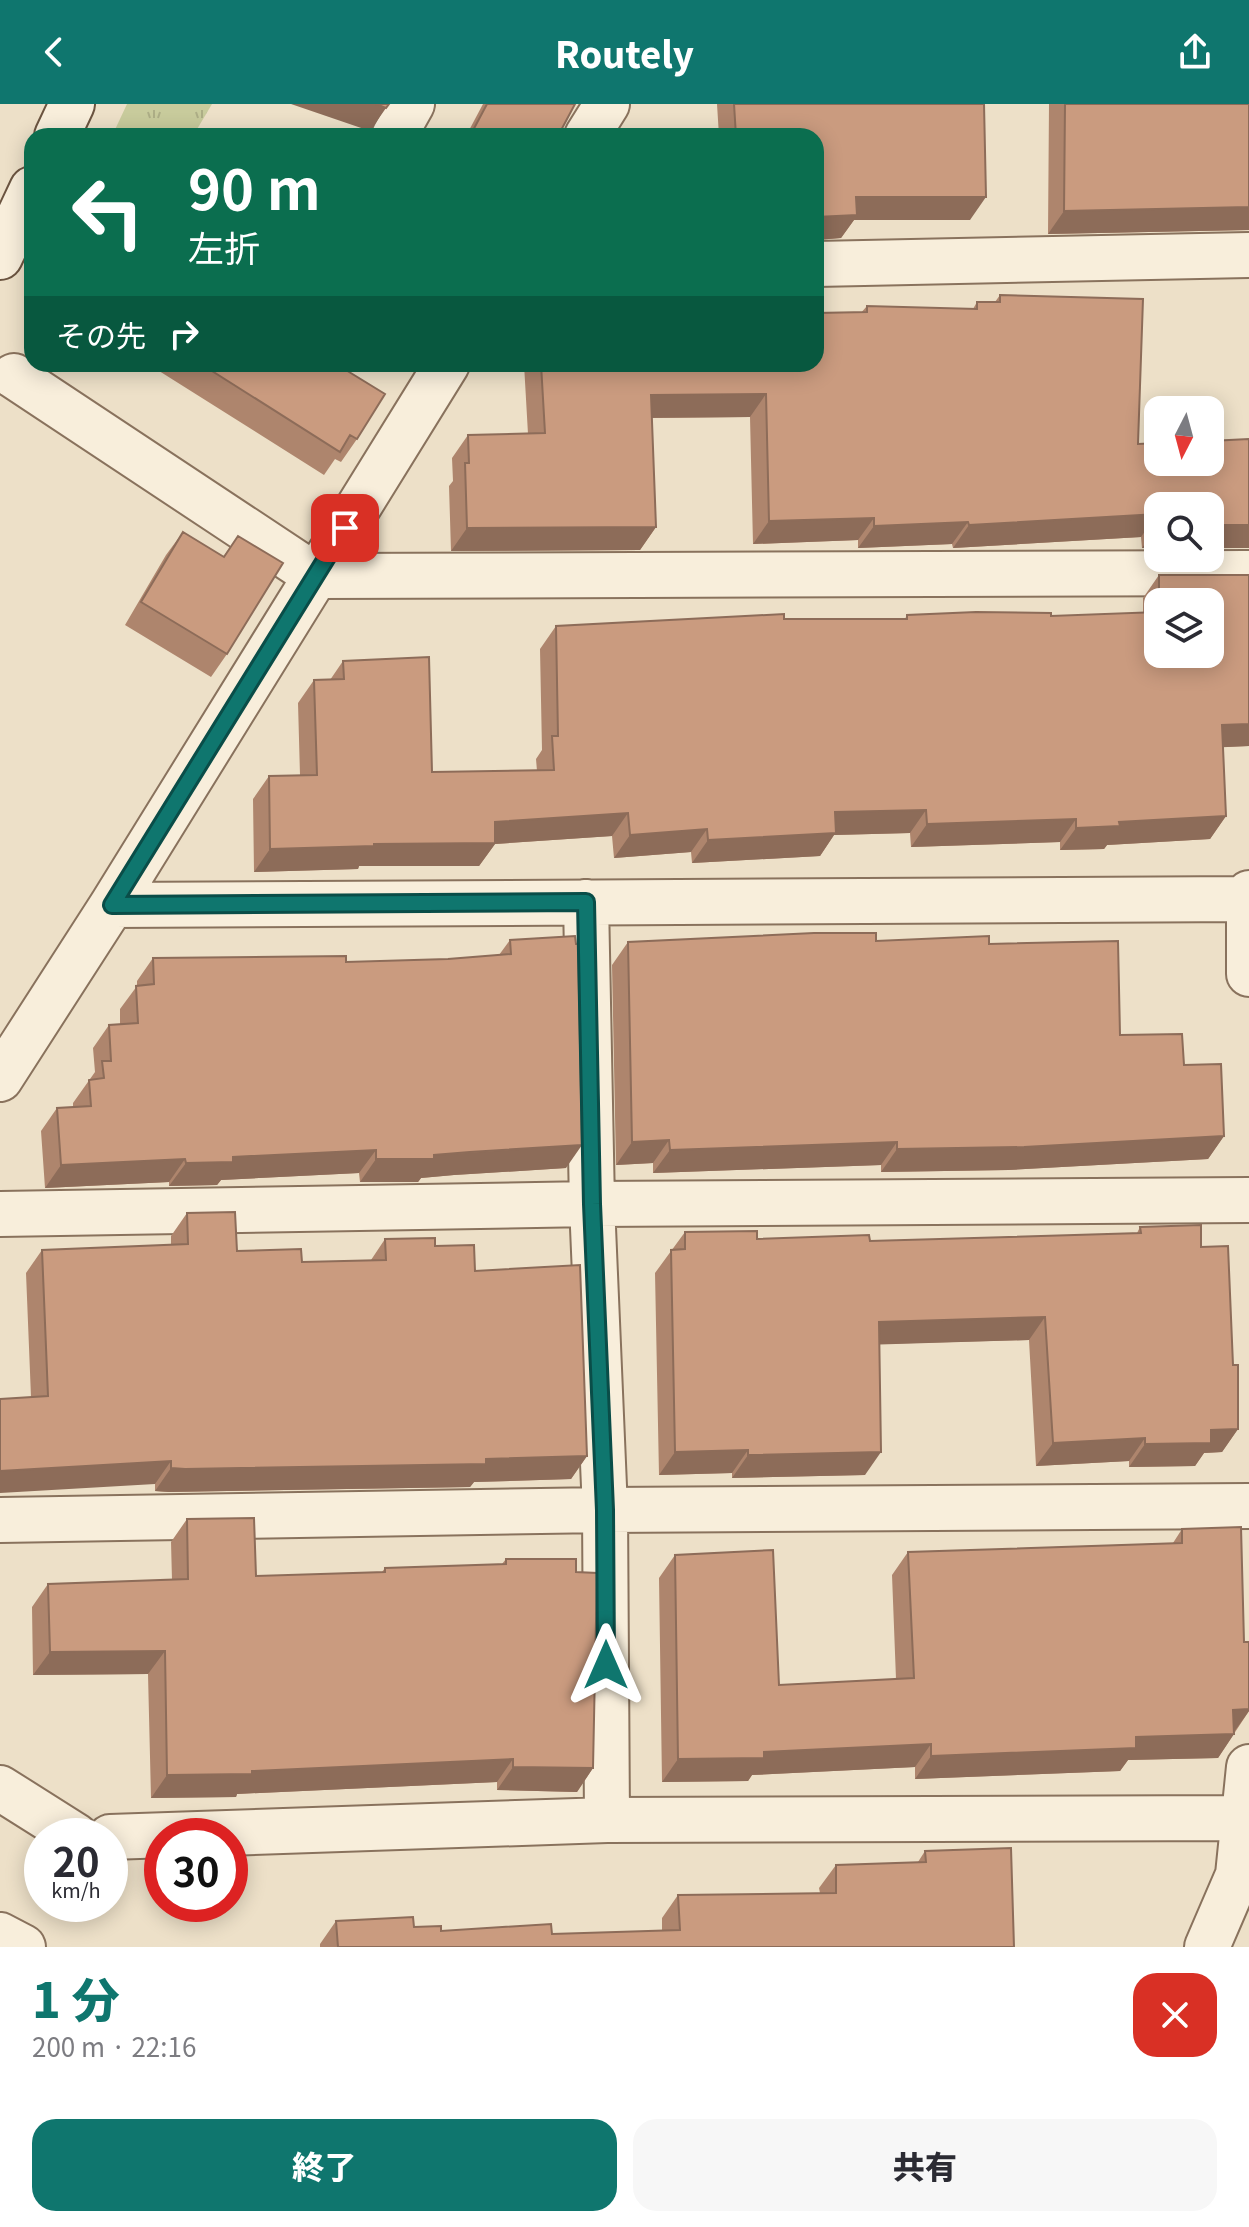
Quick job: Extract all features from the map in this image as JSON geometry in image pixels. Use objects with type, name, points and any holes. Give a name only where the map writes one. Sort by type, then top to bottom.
[{"type":"street","points":[[61,128],[72,104]]},
{"type":"street","points":[[398,128],[412,104]]},
{"type":"street","points":[[592,128],[607,104]]},
{"type":"street","points":[[0,257],[24,206]]},
{"type":"street","points":[[824,264],[1249,255]]},
{"type":"street","points":[[0,1079],[316,576],[428,372]]},
{"type":"street","points":[[14,376],[316,576],[1249,573]]},
{"type":"street","points":[[112,905],[1248,896],[1249,974]]},
{"type":"street","points":[[586,902],[592,1204],[605,1510],[607,1820]]},
{"type":"street","points":[[0,1214],[592,1204],[1249,1200]]},
{"type":"street","points":[[0,1520],[605,1510],[1249,1506]]},
{"type":"street","points":[[1207,1947],[1243,1876],[1249,1767]]},
{"type":"street","points":[[0,1788],[48,1818]]},
{"type":"street","points":[[128,1836],[607,1820],[1244,1818]]},
{"type":"street","points":[[0,1935],[23,1947]]},
{"type":"green space","points":[[127,104],[212,104],[198,128],[116,128]]},
{"type":"building","points":[[487,104],[575,104],[562,128],[474,128]]},
{"type":"building","points":[[734,104],[984,104],[986,197],[856,197],[857,215],[824,217],[824,128],[736,128]]},
{"type":"building","points":[[1065,104],[1249,104],[1249,207],[1064,211]]},
{"type":"building","points":[[1000,295],[1143,299],[1138,444],[1144,444],[1144,476],[1224,476],[1224,440],[1249,439],[1249,525],[1224,525],[1224,492],[1144,492],[1144,515],[969,525],[968,522],[874,526],[874,518],[769,521],[766,394],[651,395],[656,527],[467,528],[465,463],[469,463],[468,435],[545,433],[541,372],[824,372],[824,313],[867,312],[867,306],[977,309],[977,302],[1000,302]]},
{"type":"building","points":[[214,372],[349,372],[385,394],[357,439],[350,435],[340,452]]},
{"type":"building","points":[[183,532],[224,557],[238,536],[283,563],[227,654],[141,602]]},
{"type":"building","points":[[1159,575],[1249,575],[1249,724],[1222,725],[1226,816],[1119,822],[1120,826],[1076,828],[1076,819],[927,824],[926,810],[835,812],[836,833],[708,840],[707,829],[630,835],[628,813],[495,822],[495,843],[270,849],[269,776],[317,775],[314,680],[344,679],[343,661],[429,657],[432,772],[554,770],[552,736],[558,736],[556,626],[784,614],[784,619],[907,619],[907,615],[976,612],[1051,613],[1051,616],[1144,613],[1144,668],[1224,668],[1224,588],[1159,588]]},
{"type":"building","points":[[876,933],[876,941],[989,936],[989,944],[1118,941],[1120,1035],[1182,1034],[1184,1065],[1221,1064],[1224,1136],[1024,1147],[897,1149],[897,1142],[670,1150],[669,1140],[632,1142],[628,942]]},
{"type":"building","points":[[575,936],[578,944],[582,1145],[434,1155],[434,1159],[376,1159],[376,1150],[233,1157],[233,1162],[186,1163],[185,1159],[61,1165],[57,1108],[91,1106],[89,1080],[104,1078],[102,1061],[111,1061],[109,1025],[138,1023],[136,986],[154,984],[153,958],[346,956],[346,962],[448,959],[511,954],[510,940]]},
{"type":"building","points":[[235,1212],[237,1251],[301,1249],[302,1262],[386,1260],[385,1239],[435,1238],[435,1246],[474,1245],[475,1271],[580,1265],[587,1456],[486,1459],[486,1464],[185,1469],[171,1468],[171,1461],[0,1471],[0,1399],[48,1396],[42,1250],[188,1244],[187,1213]]},
{"type":"building","points":[[1201,1225],[1201,1247],[1228,1246],[1233,1365],[1238,1365],[1238,1429],[1211,1430],[1211,1443],[1145,1444],[1145,1438],[1053,1443],[1045,1317],[879,1322],[881,1452],[748,1455],[748,1450],[675,1452],[671,1250],[685,1249],[685,1232],[757,1231],[757,1239],[869,1235],[870,1241],[1141,1233],[1140,1227]]},
{"type":"building","points":[[254,1518],[256,1576],[506,1564],[506,1559],[576,1559],[576,1572],[597,1573],[593,1768],[513,1767],[513,1759],[252,1771],[252,1774],[167,1775],[165,1651],[50,1652],[48,1584],[188,1579],[187,1519]]},
{"type":"building","points":[[1241,1527],[1244,1642],[1249,1642],[1249,1709],[1233,1710],[1234,1734],[1136,1737],[1136,1748],[931,1756],[931,1744],[764,1752],[764,1758],[678,1759],[675,1555],[773,1550],[779,1685],[914,1678],[908,1552],[1182,1543],[1182,1529]]},
{"type":"building","points":[[1011,1848],[1014,1947],[338,1947],[336,1921],[413,1917],[414,1927],[441,1926],[441,1931],[551,1924],[552,1934],[680,1930],[678,1895],[836,1893],[836,1865],[926,1862],[925,1851]]},
{"type":"route","points":[[345,528],[112,905],[586,902],[592,1204],[605,1510],[606,1665]]}]
